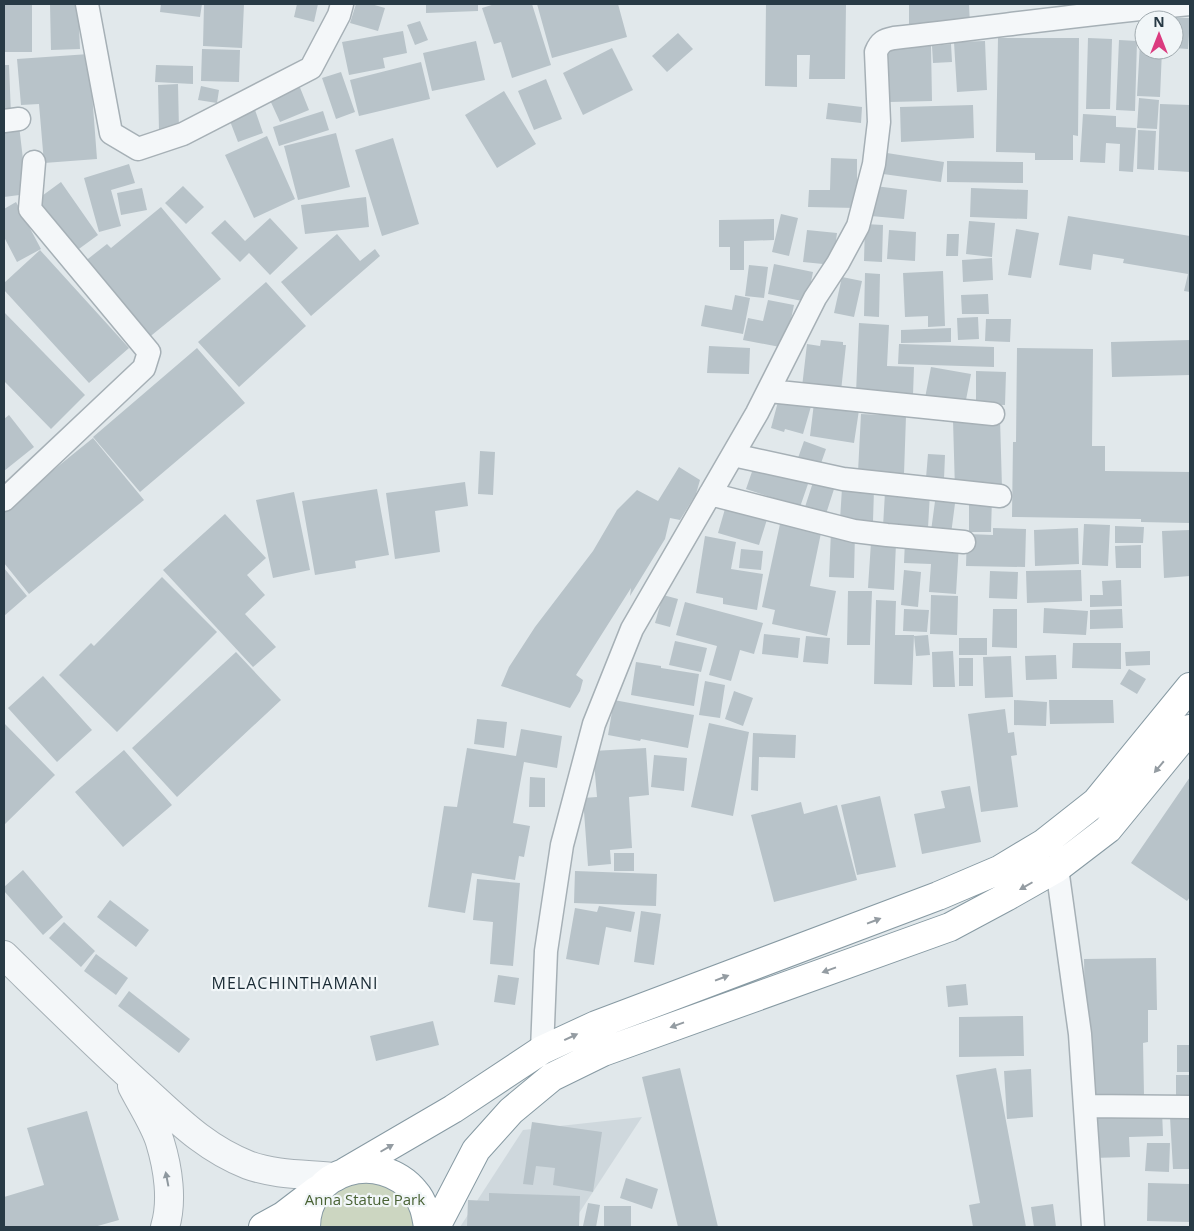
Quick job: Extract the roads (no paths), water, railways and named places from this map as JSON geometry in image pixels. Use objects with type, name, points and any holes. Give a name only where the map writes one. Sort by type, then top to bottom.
[{"type":"highway","points":[[263,1227],[283,1216],[336,1177],[453,1109],[542,1050],[596,1025],[938,896],[998,870],[1044,843],[1096,802],[1190,687]]},
{"type":"highway","points":[[436,1227],[476,1150],[511,1111],[552,1077],[604,1052],[950,927],[1006,897],[1057,868],[1108,829],[1190,729]]},
{"type":"highway","points":[[306,1227],[310,1207],[317,1193],[336,1177],[364,1168],[384,1170],[402,1179],[416,1192],[425,1210],[428,1227]]},
{"type":"street","points":[[86,4],[111,133],[138,149],[183,134],[311,68],[339,15],[342,4]]},
{"type":"street","points":[[542,1050],[546,952],[562,845],[594,724],[632,629],[769,391],[815,298],[838,263],[858,226],[874,164],[878,130],[876,52],[879,45],[884,40],[894,38],[1029,23],[1122,10],[1190,4]]},
{"type":"street","points":[[4,500],[144,368],[149,352],[30,209],[34,162]]},
{"type":"street","points":[[769,391],[993,414]]},
{"type":"street","points":[[733,455],[843,479],[1000,496]]},
{"type":"street","points":[[710,494],[854,530],[886,535],[964,542]]},
{"type":"street","points":[[1057,868],[1080,1034],[1092,1227]]},
{"type":"street","points":[[4,955],[124,1071],[197,1137],[224,1154],[251,1166],[272,1171],[336,1177]]},
{"type":"street","points":[[124,1071],[160,1141],[169,1190],[165,1227]]},
{"type":"street","points":[[1085,1106],[1190,1107]]},
{"type":"district","name":"MELACHINTHAMANI","points":[[295,983]]},
{"type":"park label","name":"Anna Statue Park","points":[[365,1199]]}]
